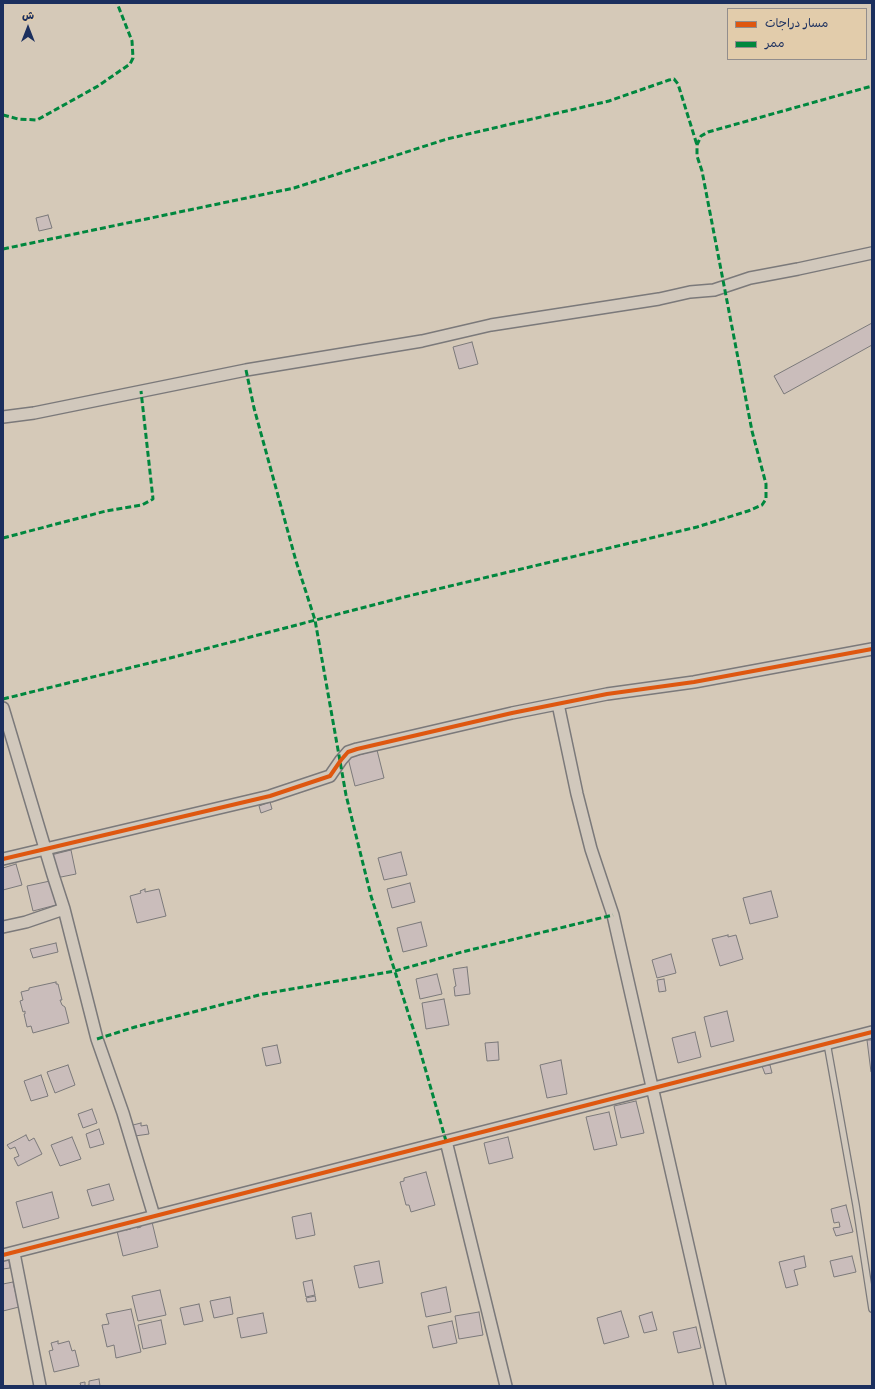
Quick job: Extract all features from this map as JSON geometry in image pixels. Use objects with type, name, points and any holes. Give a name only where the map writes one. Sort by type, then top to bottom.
[{"type":"street","points":[[3,417],[34,413],[246,370],[422,341],[491,325],[659,299],[690,292],[714,290],[750,278],[872,254]]},
{"type":"street","points":[[3,859],[270,796],[330,776],[348,752],[357,749],[512,713],[607,694],[694,682],[872,649]]},
{"type":"street","points":[[558,704],[577,794],[591,849],[613,915],[720,1386]]},
{"type":"street","points":[[3,708],[64,909],[97,1039],[123,1113],[154,1216]]},
{"type":"street","points":[[3,927],[26,922],[64,909]]},
{"type":"street","points":[[40,1386],[8,1254],[872,1032]]},
{"type":"street","points":[[446,1141],[506,1386]]},
{"type":"lane","points":[[827,1043],[856,1204],[872,1309]]},
{"type":"building","points":[[48,215],[52,228],[39,231],[36,218]]},
{"type":"building","points":[[872,323],[872,345],[784,394],[774,376]]},
{"type":"building","points":[[472,342],[478,364],[459,369],[453,347]]},
{"type":"building","points":[[377,750],[384,778],[355,786],[348,758]]},
{"type":"building","points":[[270,802],[272,809],[261,813],[259,806]]},
{"type":"building","points":[[71,850],[76,874],[56,878],[51,855]]},
{"type":"building","points":[[401,852],[407,875],[384,880],[378,858]]},
{"type":"building","points":[[16,864],[22,885],[3,890],[3,868]]},
{"type":"building","points":[[50,881],[56,905],[33,911],[27,886]]},
{"type":"building","points":[[410,883],[415,902],[392,908],[387,889]]},
{"type":"building","points":[[145,889],[145,892],[159,889],[166,916],[137,923],[130,896],[141,893],[140,891]]},
{"type":"building","points":[[771,891],[778,917],[750,924],[743,898]]},
{"type":"building","points":[[421,922],[427,946],[403,952],[397,928]]},
{"type":"building","points":[[728,935],[728,937],[736,935],[743,959],[720,966],[712,939]]},
{"type":"building","points":[[56,943],[58,952],[33,958],[30,949]]},
{"type":"building","points":[[671,954],[676,973],[657,978],[652,960]]},
{"type":"building","points":[[467,967],[470,994],[455,996],[454,987],[456,986],[453,969]]},
{"type":"building","points":[[437,974],[442,994],[420,999],[416,979]]},
{"type":"building","points":[[664,979],[666,991],[659,992],[657,980]]},
{"type":"building","points":[[56,982],[56,984],[58,984],[62,1000],[60,1000],[62,1005],[65,1007],[69,1023],[33,1033],[31,1026],[27,1027],[24,1014],[25,1011],[23,1012],[20,1001],[23,1000],[21,992],[29,990],[29,988]]},
{"type":"building","points":[[444,999],[449,1025],[426,1029],[422,1003]]},
{"type":"building","points":[[727,1011],[734,1041],[711,1047],[704,1017]]},
{"type":"building","points":[[695,1032],[701,1057],[678,1063],[672,1038]]},
{"type":"building","points":[[867,1040],[872,1040],[872,1072],[871,1072]]},
{"type":"building","points":[[498,1042],[499,1060],[487,1061],[485,1043]]},
{"type":"building","points":[[277,1045],[281,1063],[266,1066],[262,1048]]},
{"type":"building","points":[[561,1060],[567,1094],[547,1098],[540,1065]]},
{"type":"building","points":[[68,1065],[75,1085],[55,1093],[47,1072]]},
{"type":"building","points":[[770,1065],[772,1073],[765,1074],[762,1066]]},
{"type":"building","points":[[41,1075],[48,1096],[31,1101],[24,1081]]},
{"type":"building","points":[[636,1101],[644,1133],[621,1138],[614,1106]]},
{"type":"building","points":[[92,1109],[97,1123],[83,1128],[78,1114]]},
{"type":"building","points":[[609,1112],[617,1145],[594,1150],[586,1117]]},
{"type":"building","points":[[141,1123],[141,1126],[147,1125],[149,1134],[135,1136],[133,1125]]},
{"type":"building","points":[[99,1129],[104,1144],[90,1148],[86,1134]]},
{"type":"building","points":[[26,1135],[29,1141],[34,1138],[42,1154],[18,1166],[14,1158],[19,1156],[15,1147],[10,1149],[7,1145]]},
{"type":"building","points":[[72,1137],[81,1159],[60,1166],[51,1145]]},
{"type":"building","points":[[508,1137],[513,1158],[489,1164],[484,1143]]},
{"type":"building","points":[[426,1172],[435,1205],[411,1212],[409,1205],[406,1205],[400,1182],[404,1181],[404,1178]]},
{"type":"building","points":[[109,1184],[114,1200],[92,1206],[87,1190]]},
{"type":"building","points":[[52,1192],[59,1218],[23,1228],[16,1202]]},
{"type":"building","points":[[846,1205],[853,1232],[836,1236],[833,1228],[840,1227],[839,1222],[834,1223],[831,1209]]},
{"type":"building","points":[[311,1213],[315,1235],[296,1239],[292,1217]]},
{"type":"building","points":[[152,1222],[158,1247],[123,1256],[117,1231],[126,1228],[126,1230],[131,1229],[130,1226],[136,1225],[137,1228],[141,1227],[141,1225]]},
{"type":"building","points":[[8,1255],[10,1268],[3,1269],[3,1256]]},
{"type":"building","points":[[804,1256],[806,1267],[794,1270],[798,1285],[786,1288],[779,1262]]},
{"type":"building","points":[[852,1256],[856,1272],[834,1277],[830,1261]]},
{"type":"building","points":[[379,1261],[383,1283],[359,1288],[354,1266]]},
{"type":"building","points":[[312,1280],[315,1295],[306,1297],[303,1282]]},
{"type":"building","points":[[13,1282],[19,1307],[3,1311],[3,1284]]},
{"type":"building","points":[[446,1287],[451,1312],[426,1317],[421,1293]]},
{"type":"building","points":[[160,1290],[166,1315],[138,1321],[132,1296]]},
{"type":"building","points":[[315,1296],[316,1301],[307,1302],[306,1298]]},
{"type":"building","points":[[230,1297],[233,1314],[214,1318],[210,1301]]},
{"type":"building","points":[[199,1304],[203,1321],[184,1325],[180,1308]]},
{"type":"building","points":[[131,1309],[141,1352],[116,1358],[114,1345],[107,1347],[102,1325],[109,1324],[106,1314]]},
{"type":"building","points":[[621,1311],[629,1337],[604,1344],[597,1318]]},
{"type":"building","points":[[479,1312],[483,1335],[459,1339],[455,1316]]},
{"type":"building","points":[[652,1312],[657,1330],[644,1333],[639,1316]]},
{"type":"building","points":[[263,1313],[267,1333],[241,1338],[237,1318]]},
{"type":"building","points":[[161,1320],[166,1344],[143,1349],[138,1325]]},
{"type":"building","points":[[452,1321],[457,1343],[433,1348],[428,1326]]},
{"type":"building","points":[[696,1327],[701,1348],[678,1353],[673,1332]]},
{"type":"building","points":[[58,1341],[58,1344],[69,1341],[72,1351],[75,1350],[79,1366],[54,1372],[49,1351],[53,1350],[51,1343]]},
{"type":"building","points":[[99,1379],[100,1386],[85,1386],[89,1385],[89,1381]]},
{"type":"building","points":[[85,1382],[85,1386],[81,1386],[80,1383]]},
{"type":"marked path","points":[[3,115],[18,119],[37,120],[98,86],[130,64],[133,58],[132,41],[117,3]]},
{"type":"marked path","points":[[3,249],[294,188],[447,139],[609,101],[674,79],[678,84],[697,145]]},
{"type":"marked path","points":[[3,699],[174,657],[400,598],[697,527],[762,505],[766,499],[766,484],[752,431],[702,171],[697,156],[697,145],[701,136],[708,132],[872,86]]},
{"type":"marked path","points":[[246,370],[254,408],[296,561],[315,620],[346,795],[371,896],[419,1047],[446,1141]]},
{"type":"marked path","points":[[3,538],[106,511],[142,505],[153,499],[141,391]]},
{"type":"marked path","points":[[97,1039],[135,1027],[263,994],[395,971],[462,952],[613,915]]},
{"type":"cycle path","points":[[3,859],[270,796],[330,776],[348,752],[357,749],[512,713],[607,694],[694,682],[872,649]]},
{"type":"cycle path","points":[[3,1255],[872,1032]]}]
